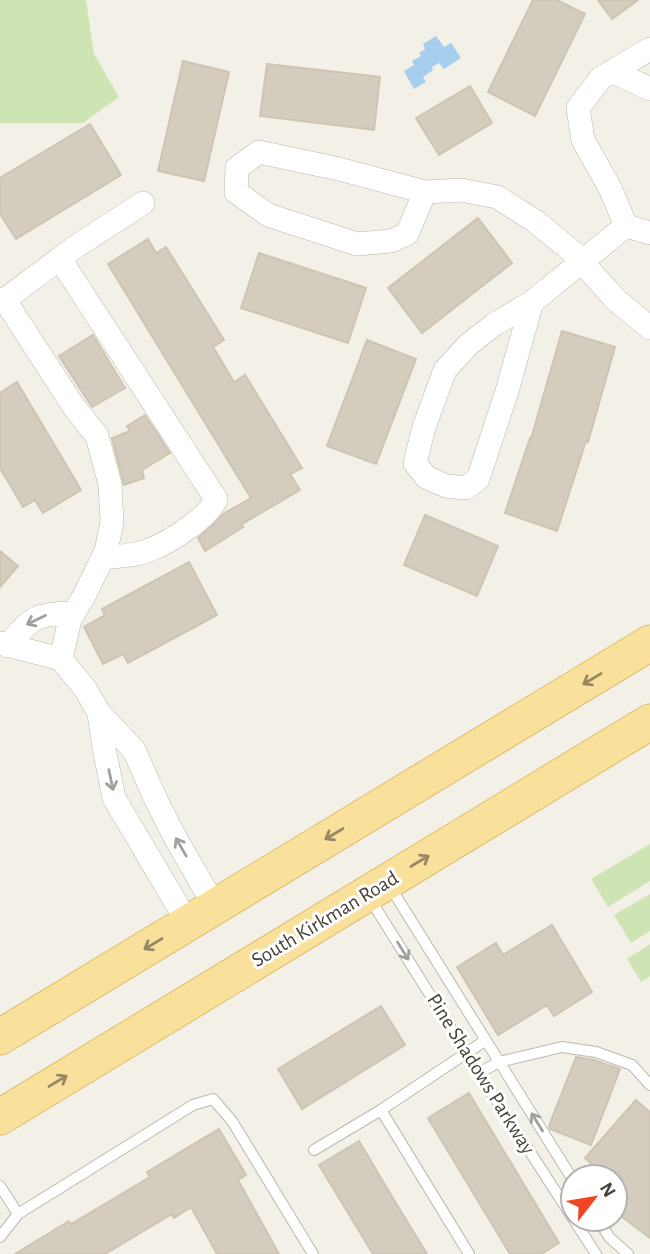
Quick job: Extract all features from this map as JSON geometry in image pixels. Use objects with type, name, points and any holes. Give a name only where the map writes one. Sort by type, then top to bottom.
[{"type":"main road","points":[[0,1037],[650,643]]},
{"type":"main road","name":"South Kirkman Road","points":[[0,1116],[650,722]]},
{"type":"street","points":[[626,226],[610,188],[583,140],[578,108],[601,78],[650,49]]},
{"type":"street","points":[[612,71],[650,89]]},
{"type":"street","points":[[425,192],[407,234],[391,242],[357,244],[268,215],[236,192],[237,168],[259,152],[339,169],[425,192],[461,190],[497,197],[535,221],[574,253],[616,300],[650,328]]},
{"type":"street","points":[[61,660],[70,619],[106,551],[112,522],[110,484],[97,436],[74,407],[8,304],[1,300],[143,202]]},
{"type":"street","points":[[626,226],[650,233]]},
{"type":"street","points":[[532,302],[478,479],[466,488],[446,486],[426,477],[415,463],[424,427],[445,370],[469,344],[495,324],[532,302],[626,226]]},
{"type":"street","points":[[60,259],[216,499],[214,506],[187,529],[153,549],[138,554],[103,558]]},
{"type":"street","points":[[4,645],[37,617],[74,613]]},
{"type":"street","points":[[4,645],[61,660],[86,690],[99,713],[134,750],[202,915]]},
{"type":"street","points":[[99,713],[114,799],[202,915]]},
{"type":"lane","name":"Pine Shadows Parkway","points":[[377,888],[486,1040],[562,1163]]},
{"type":"lane","name":"Pine Shadows Parkway","points":[[377,888],[466,1052],[595,1254]]},
{"type":"lane","points":[[314,1150],[381,1110],[486,1040]]},
{"type":"lane","points":[[479,1073],[499,1062],[562,1047],[596,1052],[632,1065],[650,1085]]},
{"type":"lane","points":[[0,1237],[18,1214],[193,1105],[213,1099],[232,1121],[313,1254]]},
{"type":"lane","points":[[381,1110],[469,1254]]},
{"type":"lane","points":[[0,1186],[18,1214]]},
{"type":"lane","points":[[607,1233],[628,1254]]},
{"type":"lane","points":[[595,1254],[609,1237]]},
{"type":"green space","points":[[0,0],[86,0],[94,54],[119,97],[83,123],[0,123]]},
{"type":"green space","points":[[650,844],[650,881],[608,907],[591,879]]},
{"type":"green space","points":[[650,894],[650,931],[631,943],[614,915]]},
{"type":"green space","points":[[650,944],[650,976],[641,982],[627,959]]},
{"type":"water","points":[[436,36],[444,47],[451,43],[461,58],[444,69],[439,63],[432,67],[433,70],[423,77],[426,82],[414,89],[404,71],[414,65],[412,61],[421,56],[419,53],[425,49],[423,44]]},
{"type":"building","points":[[533,0],[557,0],[585,14],[535,116],[488,92]]},
{"type":"building","points":[[598,0],[638,0],[612,19]]},
{"type":"building","points":[[183,61],[229,72],[204,181],[158,171]]},
{"type":"building","points":[[267,64],[380,77],[374,130],[260,116]]},
{"type":"building","points":[[470,86],[492,123],[439,155],[416,118]]},
{"type":"building","points":[[90,124],[121,175],[16,239],[0,214],[0,178]]},
{"type":"building","points":[[478,218],[512,263],[422,333],[388,288]]},
{"type":"building","points":[[148,239],[156,253],[166,247],[224,340],[213,347],[234,382],[245,375],[302,468],[290,474],[300,490],[242,524],[243,527],[205,551],[198,538],[223,514],[251,498],[108,264]]},
{"type":"building","points":[[259,253],[366,288],[348,343],[241,308]]},
{"type":"building","points":[[562,331],[615,347],[588,442],[586,441],[557,531],[505,513],[531,439]]},
{"type":"building","points":[[93,335],[125,388],[92,407],[59,356]]},
{"type":"building","points":[[367,340],[416,359],[376,464],[327,446]]},
{"type":"building","points":[[17,382],[81,490],[43,513],[35,500],[23,507],[0,468],[0,393]]},
{"type":"building","points":[[145,415],[170,453],[142,470],[144,478],[124,485],[112,438],[130,431],[127,426]]},
{"type":"building","points":[[425,515],[498,546],[477,596],[404,565]]},
{"type":"building","points":[[0,551],[18,566],[0,587]]},
{"type":"building","points":[[189,562],[217,615],[128,663],[123,654],[103,664],[84,627],[105,615],[102,609]]},
{"type":"building","points":[[552,925],[592,992],[554,1016],[547,1005],[498,1035],[457,967],[496,943],[503,955]]},
{"type":"building","points":[[381,1006],[405,1045],[302,1109],[278,1069]]},
{"type":"building","points":[[576,1057],[620,1069],[591,1145],[550,1129],[549,1126]]},
{"type":"building","points":[[469,1093],[559,1243],[541,1254],[510,1254],[428,1118]]},
{"type":"building","points":[[636,1100],[650,1112],[650,1238],[629,1222],[629,1163],[591,1163],[585,1158]]},
{"type":"building","points":[[219,1129],[246,1175],[238,1180],[279,1254],[217,1254],[191,1207],[174,1218],[172,1214],[105,1254],[15,1254],[150,1177],[147,1172]]},
{"type":"building","points":[[359,1141],[427,1254],[373,1254],[319,1165]]}]
